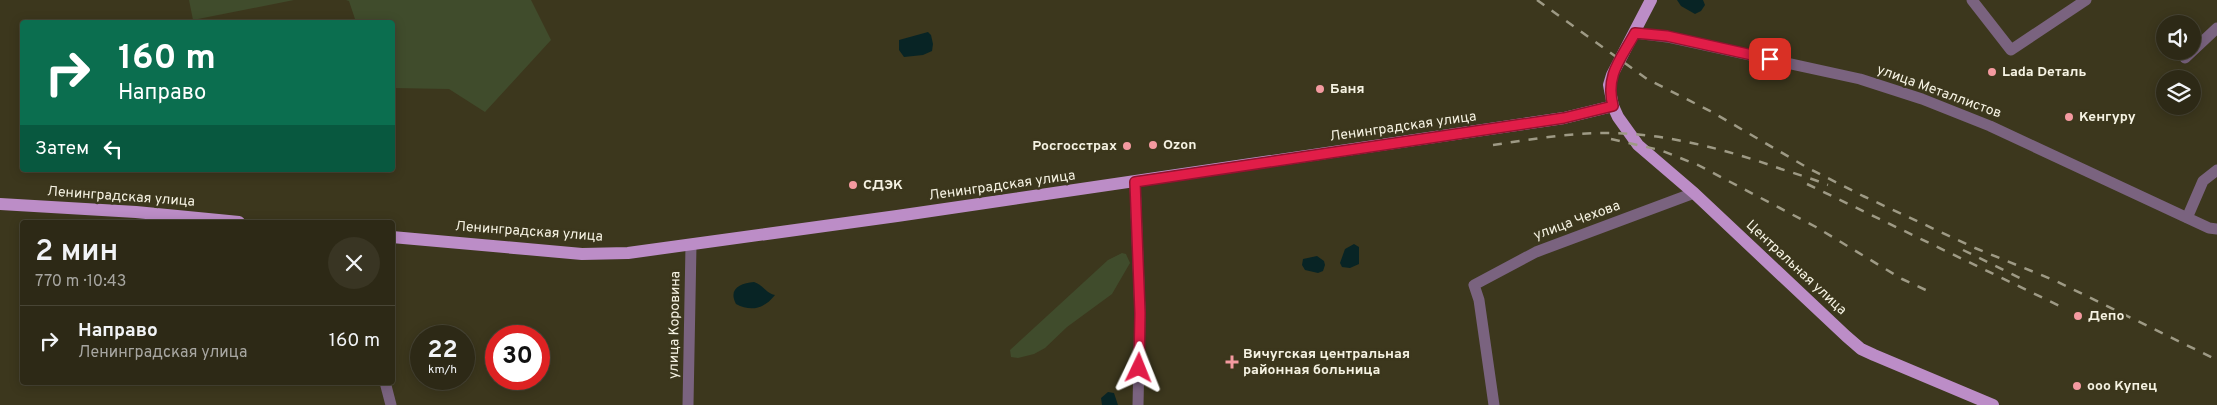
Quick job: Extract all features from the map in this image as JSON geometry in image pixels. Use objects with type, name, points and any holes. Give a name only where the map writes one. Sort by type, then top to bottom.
[{"type":"main road","points":[[1613,106],[1609,93],[1612,76],[1651,0]]},
{"type":"main road","name":"Ленинградская улица","points":[[395,237],[582,254],[628,253],[1135,182],[1564,118],[1613,106]]},
{"type":"main road","name":"Центральная улица","points":[[1613,106],[1622,123],[1638,145],[1694,193],[1861,348],[1992,405]]},
{"type":"main road","name":"Ленинградская улица","points":[[0,204],[136,212],[218,220]]},
{"type":"street","points":[[1972,0],[2011,50],[2086,0]]},
{"type":"street","points":[[2201,43],[2217,28]]},
{"type":"street","name":"улица Металлистов","points":[[1635,33],[1667,36],[1860,79],[1881,86],[1990,126],[2187,218],[2217,230]]},
{"type":"street","points":[[2187,218],[2203,181],[2217,170]]},
{"type":"street","points":[[1135,182],[1140,313],[1138,405]]},
{"type":"street","name":"улица Чехова","points":[[1494,405],[1479,300],[1474,285],[1536,252],[1694,193]]},
{"type":"street","name":"улица Коровина","points":[[688,405],[691,245]]},
{"type":"street","points":[[386,385],[391,405]]},
{"type":"green space","points":[[189,0],[294,0],[193,20]]},
{"type":"green space","points":[[346,0],[531,0],[551,40],[485,112],[449,89],[395,88],[395,20],[355,20],[349,1]]},
{"type":"green space","points":[[1122,253],[1126,254],[1130,263],[1112,294],[1067,327],[1045,348],[1034,354],[1018,358],[1011,357],[1010,350],[1108,260]]},
{"type":"water","points":[[1677,0],[1703,0],[1705,5],[1701,11],[1695,14],[1681,6]]},
{"type":"water","points":[[928,32],[931,35],[933,44],[932,51],[923,55],[904,57],[899,50],[899,40]]},
{"type":"water","points":[[1354,244],[1359,247],[1359,264],[1350,268],[1342,267],[1340,263],[1345,249]]},
{"type":"water","points":[[1317,256],[1324,261],[1323,271],[1318,273],[1305,270],[1302,265],[1303,259]]},
{"type":"water","points":[[754,282],[775,295],[771,300],[757,308],[747,308],[736,304],[734,291],[740,285]]},
{"type":"water","points":[[1108,392],[1114,393],[1118,405],[1102,405],[1101,398]]},
{"type":"railway","points":[[1537,0],[1647,79],[1712,112],[1808,168],[1975,248],[2056,281],[2217,360]]},
{"type":"railway","points":[[1493,145],[1554,136],[1615,133],[1636,134],[1679,140],[1720,150],[1828,185]]},
{"type":"railway","points":[[1611,139],[1660,150],[1698,165],[1816,227],[1902,279],[1930,292]]},
{"type":"railway","points":[[1807,184],[2066,309]]},
{"type":"railway","points":[[1963,250],[2024,280]]},
{"type":"place","name":"Lada Dеталь","points":[[1992,72]]},
{"type":"place","name":"Баня","points":[[1320,89]]},
{"type":"place","name":"Кенгуру","points":[[2069,117]]},
{"type":"place","name":"Ozon","points":[[1153,145]]},
{"type":"place","name":"Росгосстрах","points":[[1127,146]]},
{"type":"place","name":"СДЭК","points":[[853,185]]},
{"type":"place","name":"Депо","points":[[2078,316]]},
{"type":"place","name":"Вичугская центральная районная больница","points":[[1232,362]]},
{"type":"place","name":"ооо Купец","points":[[2077,386]]},
{"type":"route","points":[[1139,368],[1140,313],[1135,182],[1564,118],[1613,106],[1609,85],[1635,33],[1667,36],[1770,59]]}]
